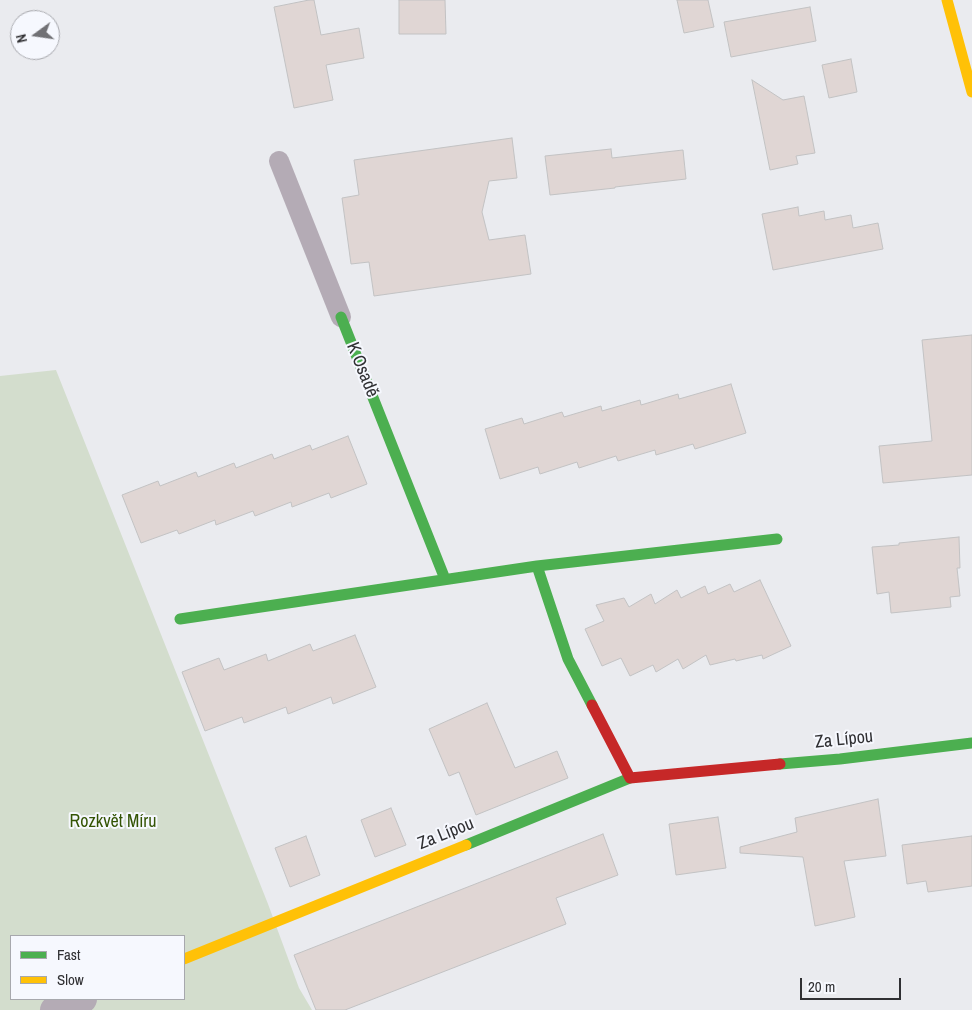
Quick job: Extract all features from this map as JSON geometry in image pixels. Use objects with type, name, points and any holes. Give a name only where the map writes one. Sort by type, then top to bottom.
[{"type":"street","points":[[947,0],[972,92]]},
{"type":"street","name":"K Osadě","points":[[341,317],[445,579]]},
{"type":"street","points":[[180,619],[537,566],[777,539]]},
{"type":"street","points":[[537,566],[568,659],[630,778]]},
{"type":"street","name":"Za Lípou","points":[[185,959],[630,778],[831,760],[972,743]]},
{"type":"street","points":[[54,1010],[80,1000]]},
{"type":"lane","name":"K Osadě","points":[[279,161],[341,317]]},
{"type":"green space","name":"Rozkvět Míru","points":[[56,370],[268,904],[299,988],[312,1010],[0,1010],[0,376]]},
{"type":"building","points":[[314,0],[321,35],[359,28],[364,58],[326,65],[333,100],[294,108],[274,7]]},
{"type":"building","points":[[399,0],[445,0],[446,34],[399,34]]},
{"type":"building","points":[[677,0],[708,0],[714,27],[684,33]]},
{"type":"building","points":[[810,7],[816,41],[731,57],[724,22]]},
{"type":"building","points":[[851,59],[857,92],[829,98],[822,65]]},
{"type":"building","points":[[752,80],[783,100],[804,96],[815,153],[796,156],[798,164],[770,170]]},
{"type":"building","points":[[512,138],[517,178],[489,181],[482,212],[489,240],[525,235],[531,274],[374,296],[369,262],[351,264],[342,198],[359,195],[354,160]]},
{"type":"building","points":[[611,149],[612,158],[683,150],[686,179],[550,195],[545,156]]},
{"type":"building","points":[[798,207],[799,216],[824,211],[825,220],[851,215],[853,228],[878,223],[883,249],[773,270],[762,214]]},
{"type":"building","points":[[972,335],[972,475],[883,483],[879,446],[932,441],[922,340]]},
{"type":"building","points":[[731,384],[746,433],[695,449],[693,444],[656,455],[655,450],[618,461],[616,456],[579,468],[577,462],[540,474],[538,467],[500,479],[485,429],[522,418],[524,424],[562,412],[564,417],[601,406],[602,411],[640,400],[641,405],[678,394],[679,399]]},
{"type":"building","points":[[348,436],[367,484],[331,498],[329,493],[292,507],[291,502],[255,516],[253,511],[216,525],[215,520],[179,534],[177,530],[141,543],[122,495],[158,481],[160,486],[196,472],[198,477],[234,463],[236,468],[272,454],[274,459],[310,445],[312,450]]},
{"type":"building","points":[[959,537],[960,568],[957,568],[960,596],[950,597],[951,607],[891,613],[889,592],[877,594],[872,547]]},
{"type":"building","points":[[760,580],[791,646],[763,659],[762,655],[710,665],[706,655],[683,669],[678,659],[656,672],[653,665],[630,676],[621,658],[602,666],[585,629],[604,621],[596,605],[624,598],[629,607],[651,594],[655,604],[677,590],[681,598],[705,586],[708,594],[730,584],[734,592]]},
{"type":"building","points":[[355,635],[376,687],[333,704],[331,697],[288,714],[286,707],[244,723],[242,717],[205,731],[182,672],[219,658],[224,670],[266,654],[268,661],[310,644],[313,651]]},
{"type":"building","points":[[487,703],[515,768],[557,751],[568,778],[476,815],[459,772],[449,776],[429,729]]},
{"type":"building","points":[[878,799],[886,856],[844,861],[855,917],[815,926],[803,857],[740,853],[740,847],[797,832],[795,818]]},
{"type":"building","points":[[391,808],[406,845],[375,857],[361,820]]},
{"type":"building","points":[[718,817],[726,868],[676,875],[669,824]]},
{"type":"building","points":[[603,834],[618,875],[556,898],[566,924],[345,1010],[316,1010],[294,955]]},
{"type":"building","points":[[306,836],[320,875],[290,887],[275,848]]},
{"type":"building","points":[[972,836],[972,886],[928,892],[926,881],[907,884],[902,845]]},
{"type":"traffic: fast","points":[[341,317],[445,579]]},
{"type":"traffic: fast","points":[[592,705],[568,659],[537,566],[777,539]]},
{"type":"traffic: fast","points":[[180,619],[537,566]]},
{"type":"traffic: fast","points":[[780,764],[840,759],[972,743]]},
{"type":"traffic: fast","points":[[466,845],[630,778]]},
{"type":"traffic: slow","points":[[947,0],[972,92]]},
{"type":"traffic: slow","points":[[185,959],[466,845]]},
{"type":"traffic: jam","points":[[592,705],[630,778],[780,764]]}]
